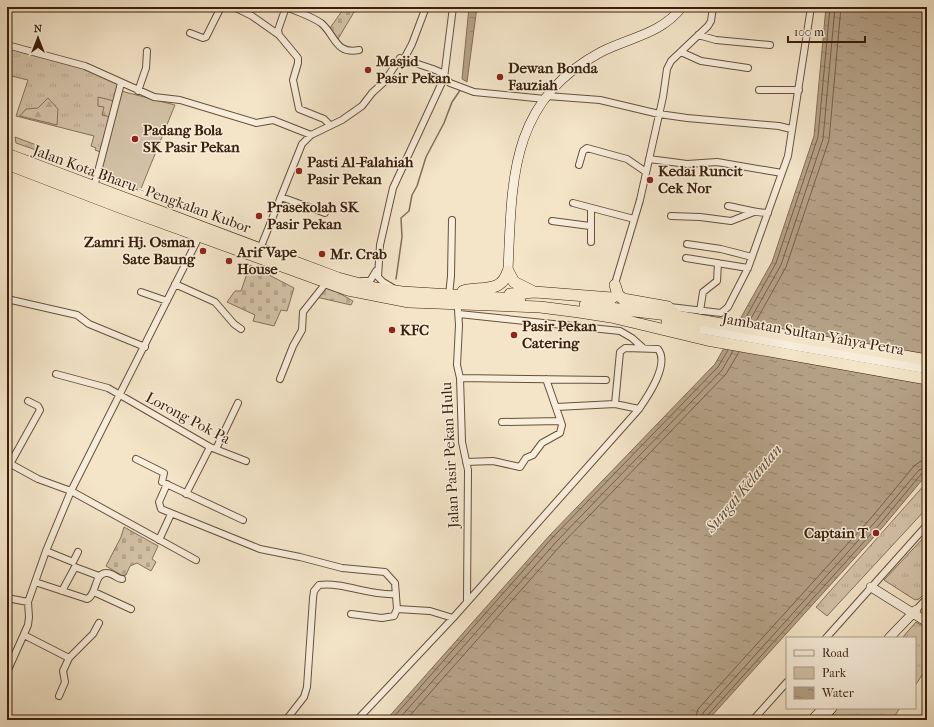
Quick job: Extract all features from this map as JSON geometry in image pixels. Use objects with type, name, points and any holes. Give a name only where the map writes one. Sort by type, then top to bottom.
[{"type":"highway","name":"Jalan Kota Bharu - Pengkalan Kubor","points":[[7,154],[338,278],[375,288],[402,292],[488,297]]},
{"type":"highway","name":"Jalan Kota Bharu - Pengkalan Kubor","points":[[7,165],[326,283],[380,298],[409,302],[540,307],[600,315]]},
{"type":"highway","points":[[508,271],[518,286],[535,292],[609,313],[695,328]]},
{"type":"highway","points":[[450,295],[472,289],[498,286],[504,282],[508,271]]},
{"type":"highway","points":[[615,285],[618,295],[623,299],[668,307],[676,316]]},
{"type":"highway","points":[[488,297],[535,292]]},
{"type":"highway","points":[[488,297],[549,301],[708,331]]},
{"type":"highway","points":[[380,298],[402,306],[458,312],[600,315],[609,313],[676,316],[708,331]]},
{"type":"highway","name":"Jambatan Sultan Yahya Petra","points":[[708,331],[927,360]]},
{"type":"highway","name":"Jambatan Sultan Yahya Petra","points":[[708,331],[927,379]]},
{"type":"street","points":[[190,33],[206,37],[220,7]]},
{"type":"street","points":[[234,7],[252,16],[279,35],[298,58],[294,80],[299,109],[324,119],[330,125]]},
{"type":"street","points":[[279,35],[278,28],[286,7],[319,22],[326,28],[338,46],[350,50],[359,50]]},
{"type":"street","points":[[404,59],[412,44],[426,7]]},
{"type":"street","points":[[338,278],[368,282],[373,278],[377,269],[380,246],[393,188],[447,80],[453,7]]},
{"type":"street","points":[[508,271],[509,224],[518,154],[524,134],[534,114],[546,97],[569,73],[606,50],[652,32],[666,23],[682,7]]},
{"type":"street","points":[[609,313],[615,285],[646,172],[667,69],[671,61],[711,21],[713,7]]},
{"type":"street","points":[[668,307],[718,313],[725,310],[748,268],[788,156],[811,7]]},
{"type":"street","points":[[698,35],[716,40],[770,45]]},
{"type":"street","points":[[7,45],[85,66],[154,97],[180,100],[256,123],[273,120],[311,135]]},
{"type":"street","points":[[138,91],[146,68],[147,52]]},
{"type":"street","points":[[681,52],[701,62],[748,68]]},
{"type":"street","points":[[260,249],[302,144],[311,135],[362,106],[372,93],[385,81],[400,58],[433,69],[442,74],[447,80],[467,90],[484,94],[600,100],[659,114],[779,126],[791,129]]},
{"type":"street","points":[[94,187],[121,83]]},
{"type":"street","points":[[759,90],[799,90]]},
{"type":"street","points":[[579,165],[583,150],[587,148],[627,159],[646,172]]},
{"type":"street","points":[[649,159],[687,164],[717,162],[782,173]]},
{"type":"street","points":[[281,197],[325,213]]},
{"type":"street","points":[[573,203],[634,219]]},
{"type":"street","points":[[728,206],[745,208],[754,212],[768,213]]},
{"type":"street","points":[[591,208],[591,242]]},
{"type":"street","points":[[671,216],[700,217],[731,221],[754,212]]},
{"type":"street","points":[[450,295],[452,220]]},
{"type":"street","points":[[552,222],[590,226]]},
{"type":"street","points":[[7,672],[24,635],[29,617],[28,602],[46,551],[71,491],[145,347],[199,237]]},
{"type":"street","points":[[687,244],[721,249],[752,257]]},
{"type":"street","points":[[686,258],[748,268]]},
{"type":"street","points":[[700,311],[703,292],[717,281],[718,263]]},
{"type":"street","points":[[377,269],[380,280],[402,292]]},
{"type":"street","points":[[280,380],[293,346],[302,330],[303,312],[326,283]]},
{"type":"street","points":[[175,284],[215,302],[234,324],[241,329]]},
{"type":"street","points":[[141,292],[167,301]]},
{"type":"street","points":[[7,299],[77,315],[89,324],[145,347]]},
{"type":"street","points":[[458,312],[609,313]]},
{"type":"street","name":"Jalan Pasir Pekan Hulu","points":[[458,312],[457,352],[460,378],[462,442],[466,462],[467,600]]},
{"type":"street","points":[[609,313],[626,334],[642,347]]},
{"type":"street","name":"Jambatan Sultan Yahya Petra","points":[[695,328],[927,369]]},
{"type":"street","points":[[357,720],[453,618],[467,600],[639,409],[655,386],[661,357],[658,349],[642,347],[625,348],[620,352],[615,404]]},
{"type":"street","name":"Lorong Pok Pa","points":[[56,374],[97,384],[120,395],[213,448],[246,461]]},
{"type":"street","points":[[460,378],[606,380]]},
{"type":"street","points":[[466,462],[493,461],[522,466],[526,458],[532,455],[542,443],[560,433],[562,425],[546,379]]},
{"type":"street","points":[[28,401],[38,406],[40,410],[9,463],[54,486],[71,491],[196,560]]},
{"type":"street","points":[[186,494],[238,403]]},
{"type":"street","points":[[556,407],[615,404],[639,409]]},
{"type":"street","points":[[502,422],[560,421]]},
{"type":"street","points":[[136,459],[164,473],[162,482],[243,520]]},
{"type":"street","points":[[167,484],[158,505],[161,509],[171,514],[260,549],[300,557],[342,568],[385,572],[395,583],[397,609],[394,616],[389,618],[351,614]]},
{"type":"street","points":[[159,540],[171,514]]},
{"type":"street","points":[[827,637],[927,525]]},
{"type":"street","points":[[46,551],[73,562],[78,552]]},
{"type":"street","points":[[62,591],[75,567],[100,576],[108,573],[122,579]]},
{"type":"street","points":[[35,582],[87,600],[94,592],[100,576]]},
{"type":"street","points":[[286,720],[304,697],[307,687],[313,598],[314,591],[319,585],[334,584],[378,594],[396,594]]},
{"type":"street","points":[[873,585],[922,607],[927,622]]},
{"type":"street","points":[[94,592],[131,609]]},
{"type":"street","points":[[7,598],[28,602]]},
{"type":"street","points":[[890,637],[922,607]]},
{"type":"street","points":[[897,637],[922,607]]},
{"type":"street","points":[[397,609],[430,611],[453,618]]},
{"type":"street","points":[[59,696],[65,682],[64,671],[69,658],[93,634],[99,623]]},
{"type":"street","points":[[24,635],[69,658]]},
{"type":"street","points":[[753,720],[786,683]]},
{"type":"street","points":[[812,720],[822,709]]},
{"type":"street","points":[[821,720],[831,709]]},
{"type":"green space","points":[[338,7],[357,7],[338,39],[330,28],[342,11]]},
{"type":"green space","points":[[7,45],[85,66],[121,83],[103,153],[95,150],[96,148],[91,146],[94,136],[16,116],[28,80],[7,75]]},
{"type":"green space","name":"Padang Bola SK Pasir Pekan","points":[[121,91],[175,105],[140,191],[100,173]]},
{"type":"green space","points":[[98,97],[114,101],[110,117],[102,115],[104,107],[98,106]]},
{"type":"green space","points":[[48,98],[58,109],[57,125],[20,116],[26,109],[38,108]]},
{"type":"green space","points":[[15,137],[39,146],[36,150],[16,143]]},
{"type":"green space","points":[[250,265],[294,288],[287,311],[281,310],[274,326],[253,321],[255,315],[227,302],[235,291],[241,291]]},
{"type":"green space","points":[[322,287],[339,293],[353,301],[351,305],[316,297]]},
{"type":"green space","points":[[927,482],[927,508],[827,616],[816,607]]},
{"type":"green space","points":[[124,527],[158,546],[152,559],[156,562],[151,571],[137,563],[130,566],[126,575],[123,576],[106,566],[121,537]]},
{"type":"green space","points":[[927,534],[927,591],[919,599],[915,600],[884,580]]},
{"type":"green space","points":[[916,622],[927,629],[927,667],[916,684],[916,637],[903,637]]},
{"type":"green space","points":[[837,709],[899,709],[892,720],[833,720],[831,716]]},
{"type":"water","points":[[469,7],[477,7],[467,82],[462,79]]},
{"type":"water","name":"Sungai Kelantan","points":[[826,7],[927,7],[927,474],[882,528],[708,720],[386,720],[550,535],[715,364],[772,262],[814,136]]},
{"type":"waterway","points":[[396,279],[402,237],[401,218],[409,211],[412,195],[417,186],[426,157],[444,123],[452,102],[461,89]]},
{"type":"place","name":"Masjid Pasir Pekan","points":[[368,70]]},
{"type":"place","name":"Dewan Bonda Fauziah","points":[[500,77]]},
{"type":"place","name":"Padang Bola SK Pasir Pekan","points":[[135,139]]},
{"type":"place","name":"Pasti Al-Falahiah Pasir Pekan","points":[[299,171]]},
{"type":"place","name":"Kedai Runcit Cek Nor","points":[[650,180]]},
{"type":"place","name":"Prasekolah SK Pasir Pekan","points":[[259,216]]},
{"type":"place","name":"Zamri Hj. Osman Sate Baung","points":[[203,251]]},
{"type":"place","name":"Mr. Crab","points":[[322,254]]},
{"type":"place","name":"Arif Vape House","points":[[229,261]]},
{"type":"place","name":"KFC","points":[[392,330]]},
{"type":"place","name":"Pasir Pekan Catering","points":[[514,335]]},
{"type":"place","name":"Captain T","points":[[876,533]]}]
